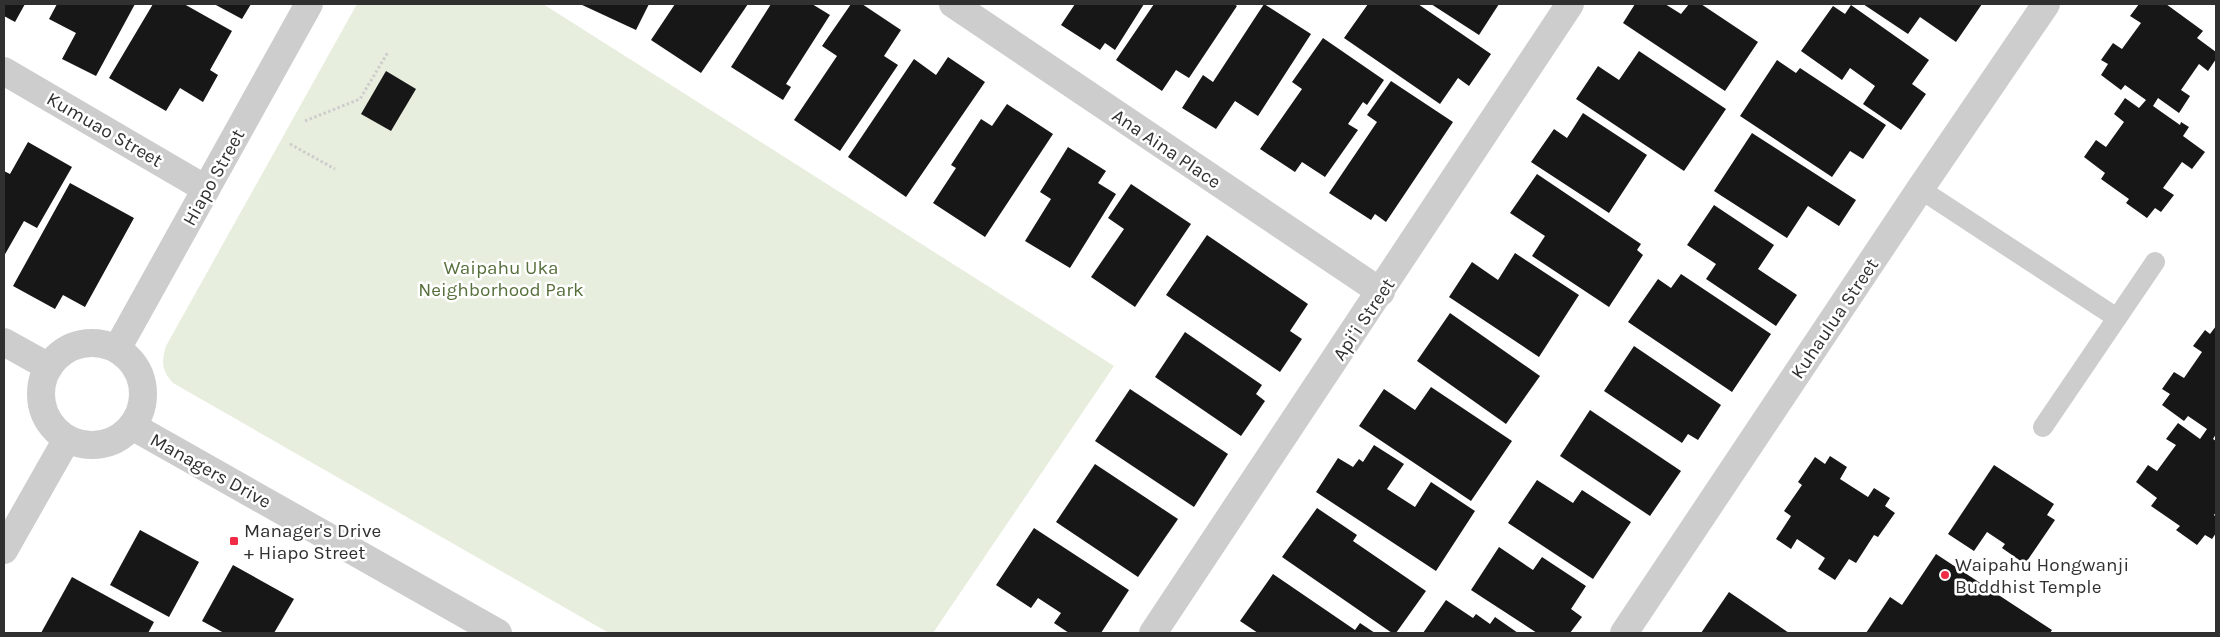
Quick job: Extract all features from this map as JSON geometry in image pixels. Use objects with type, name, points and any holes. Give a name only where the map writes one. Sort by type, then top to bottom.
[{"type":"street","name":"Hiapo Street","points":[[117,349],[309,4]]},
{"type":"street","name":"Ana Aina Place","points":[[953,4],[1381,292]]},
{"type":"street","name":"Apiʻi Street","points":[[1153,633],[1381,292],[1570,4]]},
{"type":"street","name":"Kuhaulua Street","points":[[1624,633],[1920,189],[2046,4]]},
{"type":"street","name":"Kumuao Street","points":[[4,71],[206,189]]},
{"type":"street","points":[[4,342],[49,366]]},
{"type":"street","points":[[103,344],[117,349],[129,358],[138,370],[143,384],[143,399],[140,413],[132,426],[122,436],[109,442],[95,445],[80,444],[67,439],[54,428],[45,414],[41,398],[43,382],[49,366],[60,355],[73,347],[103,344]]},
{"type":"street","name":"Managers Drive","points":[[132,426],[498,633]]},
{"type":"street","points":[[4,550],[67,439]]},
{"type":"lane","points":[[1920,189],[2117,318]]},
{"type":"lane","points":[[2043,427],[2155,262]]},
{"type":"path","points":[[305,121],[360,99],[388,52]]},
{"type":"path","points":[[290,144],[335,169]]},
{"type":"green space","name":"Waipahu Uka Neighborhood Park","points":[[357,4],[543,4],[1114,366],[933,633],[609,633],[173,383],[163,366],[166,346]]},
{"type":"building","points":[[4,4],[25,4],[15,22],[4,16]]},
{"type":"building","points":[[57,4],[135,4],[96,76],[62,59],[76,33],[49,19]]},
{"type":"building","points":[[153,4],[184,4],[232,31],[210,70],[218,75],[203,102],[180,88],[166,111],[109,78]]},
{"type":"building","points":[[214,4],[251,4],[242,19]]},
{"type":"building","points":[[580,4],[649,4],[636,30]]},
{"type":"building","points":[[675,4],[748,4],[701,73],[651,40]]},
{"type":"building","points":[[771,4],[812,4],[830,15],[786,84],[791,87],[783,100],[731,67]]},
{"type":"building","points":[[851,4],[862,4],[901,30],[884,56],[898,65],[840,151],[794,120],[837,56],[822,46]]},
{"type":"building","points":[[1075,4],[1144,4],[1115,50],[1105,43],[1100,50],[1061,25]]},
{"type":"building","points":[[1154,4],[1234,4],[1237,6],[1189,78],[1176,70],[1162,91],[1116,60]]},
{"type":"building","points":[[1264,4],[1311,34],[1258,116],[1235,101],[1216,129],[1182,108],[1203,75],[1213,82]]},
{"type":"building","points":[[1368,4],[1418,4],[1491,54],[1469,86],[1458,78],[1440,104],[1344,38]]},
{"type":"building","points":[[1431,4],[1499,4],[1479,35]]},
{"type":"building","points":[[1635,4],[1665,4],[1681,14],[1689,4],[1701,4],[1758,42],[1725,91],[1623,23]]},
{"type":"building","points":[[1863,4],[1982,4],[1956,42],[1920,17],[1908,34]]},
{"type":"building","points":[[2139,4],[2166,4],[2203,31],[2197,38],[2216,52],[2216,59],[2208,71],[2199,64],[2181,90],[2190,96],[2179,113],[2158,98],[2153,106],[2180,125],[2181,122],[2189,127],[2183,136],[2205,152],[2192,169],[2182,162],[2163,188],[2174,195],[2161,212],[2155,208],[2147,218],[2126,203],[2129,199],[2101,179],[2105,173],[2084,157],[2096,140],[2106,147],[2124,122],[2114,114],[2125,98],[2139,108],[2146,100],[2125,85],[2121,90],[2101,75],[2108,64],[2101,60],[2113,43],[2122,49],[2141,23],[2130,16]]},
{"type":"building","points":[[1851,5],[1929,60],[1912,84],[1926,94],[1901,130],[1863,104],[1875,86],[1850,68],[1842,80],[1801,51],[1833,6],[1845,14]]},
{"type":"building","points":[[1323,38],[1384,80],[1367,105],[1363,102],[1348,124],[1358,130],[1325,177],[1302,162],[1295,172],[1260,149],[1302,89],[1292,82]]},
{"type":"building","points":[[1639,51],[1726,109],[1684,171],[1576,99],[1598,66],[1619,80]]},
{"type":"building","points":[[948,57],[985,82],[906,197],[848,157],[914,59],[936,75]]},
{"type":"building","points":[[1777,60],[1796,73],[1800,68],[1886,125],[1863,159],[1850,151],[1832,177],[1740,116]]},
{"type":"building","points":[[386,71],[416,89],[391,131],[361,114]]},
{"type":"building","points":[[1391,81],[1453,122],[1386,222],[1375,214],[1371,220],[1329,193],[1377,122],[1367,115]]},
{"type":"building","points":[[1007,104],[1053,134],[985,237],[933,203],[956,168],[951,165],[981,119],[992,126]]},
{"type":"building","points":[[1583,113],[1647,155],[1609,213],[1531,162],[1554,129],[1567,138]]},
{"type":"building","points":[[1752,133],[1856,200],[1839,226],[1808,206],[1787,238],[1714,191]]},
{"type":"building","points":[[28,142],[72,167],[37,228],[24,221],[4,256],[4,171],[10,174]]},
{"type":"building","points":[[1068,147],[1106,171],[1098,183],[1116,194],[1070,268],[1025,241],[1051,199],[1040,192]]},
{"type":"building","points":[[1537,174],[1641,244],[1637,250],[1643,255],[1609,307],[1532,256],[1545,236],[1510,213]]},
{"type":"building","points":[[70,183],[134,218],[85,307],[63,295],[55,309],[13,286]]},
{"type":"building","points":[[1131,184],[1191,224],[1135,307],[1091,277],[1124,229],[1108,218]]},
{"type":"building","points":[[1714,205],[1774,245],[1758,269],[1797,295],[1776,326],[1706,279],[1716,264],[1687,245]]},
{"type":"building","points":[[1207,235],[1308,304],[1290,331],[1302,339],[1280,372],[1166,295]]},
{"type":"building","points":[[1515,253],[1579,295],[1539,357],[1449,297],[1472,262],[1498,280]]},
{"type":"building","points":[[1681,274],[1771,334],[1732,392],[1628,322],[1658,279],[1671,288]]},
{"type":"building","points":[[1450,313],[1540,376],[1506,424],[1417,361]]},
{"type":"building","points":[[2216,326],[2216,434],[2213,439],[2216,441],[2216,512],[2214,515],[2216,517],[2216,533],[2212,539],[2205,535],[2197,545],[2176,530],[2180,526],[2151,506],[2157,498],[2136,482],[2148,465],[2157,471],[2176,445],[2166,439],[2178,423],[2200,439],[2207,429],[2188,416],[2184,421],[2162,405],[2170,394],[2162,389],[2174,372],[2184,378],[2202,352],[2193,346],[2205,330],[2210,334]]},
{"type":"building","points":[[1185,332],[1262,385],[1256,394],[1265,401],[1241,436],[1155,377]]},
{"type":"building","points":[[1634,346],[1721,405],[1698,440],[1688,434],[1682,443],[1604,391]]},
{"type":"building","points":[[1431,387],[1512,441],[1471,501],[1359,426],[1384,389],[1415,410]]},
{"type":"building","points":[[1130,389],[1228,454],[1194,507],[1095,441]]},
{"type":"building","points":[[1590,410],[1681,471],[1650,516],[1560,456]]},
{"type":"building","points":[[1374,445],[1404,464],[1387,489],[1415,507],[1431,482],[1475,511],[1436,571],[1316,492],[1338,458],[1353,467],[1359,459],[1363,462]]},
{"type":"building","points":[[1830,456],[1847,467],[1840,479],[1868,497],[1874,488],[1890,498],[1885,506],[1895,513],[1878,537],[1874,535],[1856,563],[1849,559],[1835,580],[1818,569],[1825,558],[1797,539],[1791,549],[1776,539],[1791,516],[1784,511],[1802,485],[1798,482],[1815,457],[1825,464]]},
{"type":"building","points":[[1095,464],[1178,519],[1138,577],[1056,522]]},
{"type":"building","points":[[1994,465],[2054,504],[2047,515],[2055,520],[2025,564],[2002,548],[2005,544],[1987,532],[1974,551],[1948,534]]},
{"type":"building","points":[[1537,480],[1573,503],[1582,490],[1631,522],[1593,579],[1508,523]]},
{"type":"building","points":[[1317,508],[1357,535],[1353,541],[1426,591],[1396,633],[1392,633],[1282,557]]},
{"type":"building","points":[[1034,528],[1129,590],[1101,633],[1069,633],[1054,623],[1061,613],[1038,598],[1031,608],[996,585]]},
{"type":"building","points":[[140,530],[199,562],[169,617],[110,585]]},
{"type":"building","points":[[1499,547],[1533,570],[1542,557],[1586,586],[1571,609],[1582,617],[1570,633],[1537,633],[1471,590]]},
{"type":"building","name":"Waipahu Hongwanji Buddhist Temple","points":[[1936,554],[2052,630],[2050,633],[1866,633],[1890,597],[1902,605]]},
{"type":"building","points":[[233,565],[294,599],[274,633],[224,633],[202,621]]},
{"type":"building","points":[[1273,574],[1355,630],[1360,623],[1375,633],[1258,633],[1240,621]]},
{"type":"building","points":[[72,577],[154,622],[148,633],[41,633]]},
{"type":"building","points":[[1729,592],[1789,633],[1701,633]]},
{"type":"building","points":[[1446,600],[1473,618],[1476,614],[1490,624],[1495,617],[1518,633],[1423,633]]},
{"type":"place","name":"Manager's Drive + Hiapo Street","points":[[234,541]]},
{"type":"place","name":"Waipahu Hongwanji Buddhist Temple","points":[[1945,575]]}]
